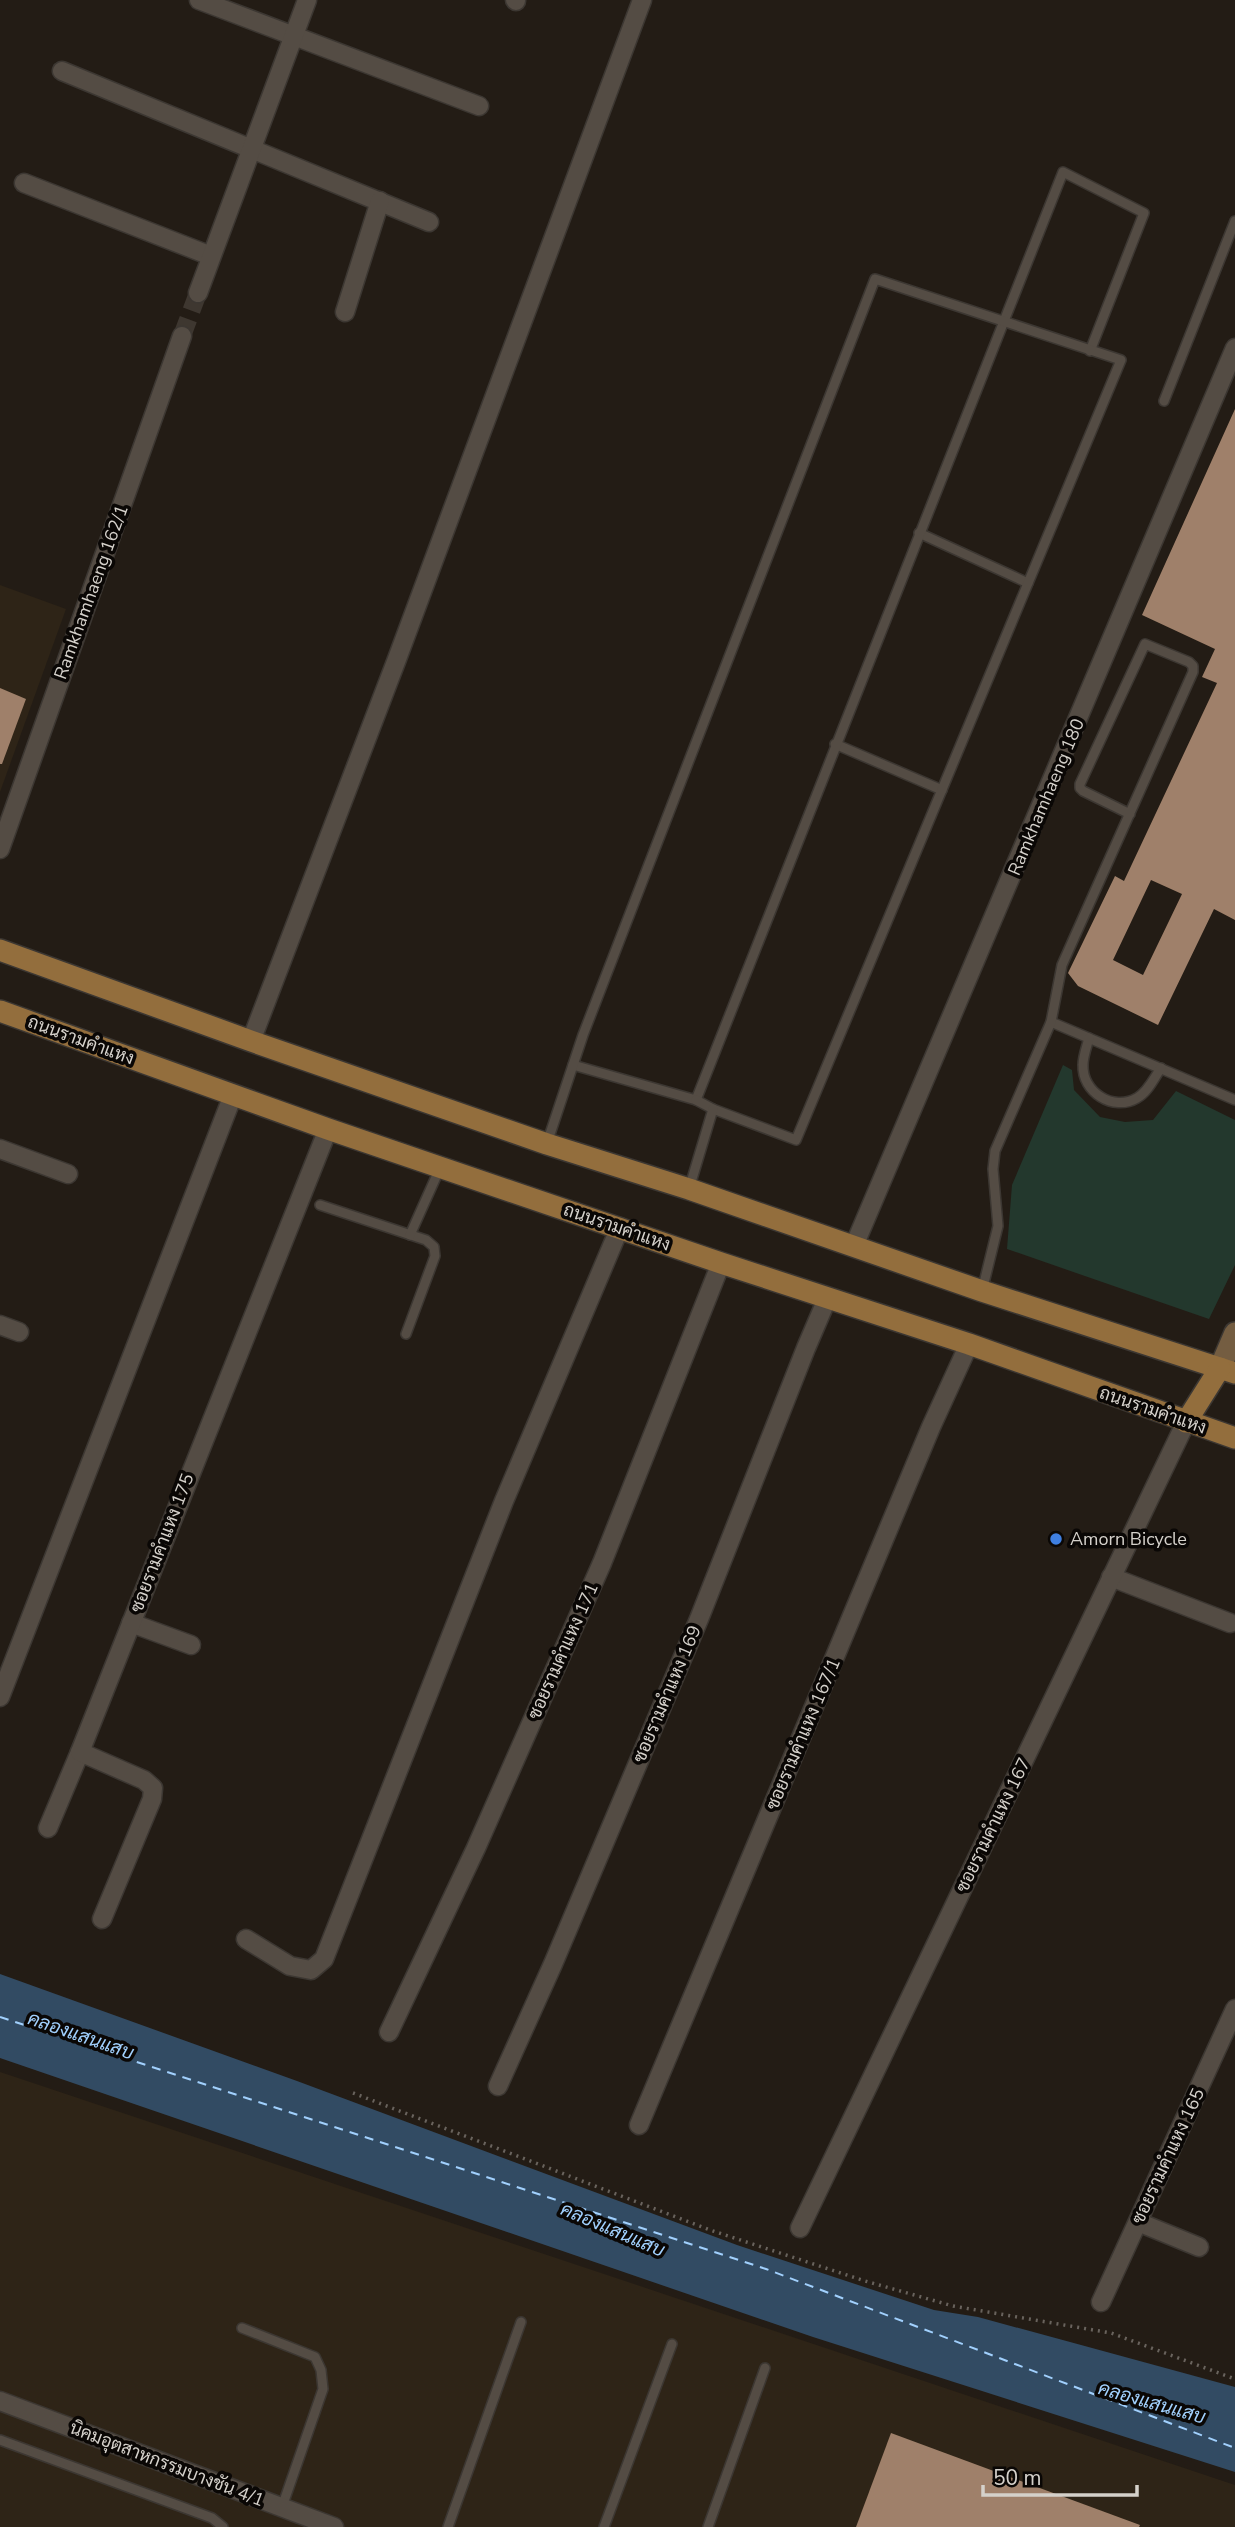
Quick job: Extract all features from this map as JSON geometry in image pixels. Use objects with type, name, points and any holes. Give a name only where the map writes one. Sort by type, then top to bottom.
[{"type":"main road","points":[[5,957],[547,1144],[689,1189],[982,1291],[1228,1371],[1186,1422]]},
{"type":"main road","name":"ถนนรามคำแหง","points":[[1,1010],[328,1129],[827,1299],[969,1344],[1235,1438]]},
{"type":"street","points":[[199,0],[479,106]]},
{"type":"street","points":[[198,293],[251,147],[296,36],[307,0]]},
{"type":"street","points":[[251,1041],[397,659],[642,0]]},
{"type":"street","points":[[62,71],[429,222]]},
{"type":"street","points":[[24,183],[211,256]]},
{"type":"street","points":[[345,312],[380,201]]},
{"type":"street","name":"Ramkhamhaeng 162/1","points":[[0,849],[182,336]]},
{"type":"street","name":"Ramkhamhaeng 180","points":[[854,1246],[1235,348]]},
{"type":"street","points":[[0,1697],[233,1095]]},
{"type":"street","name":"ซอยรามคำแหง 175","points":[[48,1828],[328,1129]]},
{"type":"street","points":[[0,1149],[68,1174]]},
{"type":"street","points":[[246,1940],[290,1966],[311,1970],[324,1959],[504,1502],[620,1227]]},
{"type":"street","name":"ซอยรามคำแหง 171","points":[[389,2032],[476,1848],[602,1563],[721,1263]]},
{"type":"street","name":"ซอยรามคำแหง 169","points":[[498,2086],[553,1964],[699,1619],[827,1299]]},
{"type":"street","points":[[0,1325],[19,1332]]},
{"type":"street","points":[[1228,1371],[1235,1333]]},
{"type":"street","name":"ซอยรามคำแหง 167/1","points":[[639,2126],[931,1427],[969,1344]]},
{"type":"street","name":"ซอยรามคำแหง 167","points":[[800,2228],[1186,1422]]},
{"type":"street","points":[[1111,1577],[1230,1623]]},
{"type":"street","points":[[131,1623],[191,1645]]},
{"type":"street","points":[[80,1752],[145,1780],[153,1788],[152,1799],[102,1919]]},
{"type":"street","name":"ซอยรามคำแหง 165","points":[[1101,2302],[1235,2009]]},
{"type":"street","points":[[1138,2222],[1199,2247]]},
{"type":"street","name":"นิคมอุตสาหกรรมบางชัน 4/1","points":[[0,2401],[334,2527]]},
{"type":"lane","points":[[696,1100],[1063,172],[1144,213],[1090,351]]},
{"type":"lane","points":[[1164,401],[1235,220]]},
{"type":"lane","points":[[547,1144],[573,1065],[875,279],[1121,360],[796,1140],[696,1100],[573,1065]]},
{"type":"lane","points":[[919,533],[1028,583]]},
{"type":"lane","points":[[982,1291],[998,1226],[993,1169],[995,1151],[1051,1022],[1062,965],[1130,814],[1193,672],[1193,666],[1189,662],[1145,644],[1080,784],[1083,792],[1130,814]]},
{"type":"lane","points":[[835,744],[942,789]]},
{"type":"lane","points":[[1051,1022],[1235,1100]]},
{"type":"lane","points":[[1089,1038],[1083,1065],[1084,1075],[1094,1093],[1105,1100],[1116,1103],[1139,1097],[1161,1068]]},
{"type":"lane","points":[[689,1189],[713,1109]]},
{"type":"lane","points":[[410,1235],[441,1167]]},
{"type":"lane","points":[[320,1205],[426,1240],[434,1247],[435,1256],[406,1334]]},
{"type":"lane","points":[[448,2527],[521,2322]]},
{"type":"lane","points":[[242,2329],[315,2357],[321,2370],[323,2389],[282,2507]]},
{"type":"lane","points":[[604,2527],[671,2344]]},
{"type":"lane","points":[[708,2527],[765,2368]]},
{"type":"lane","points":[[0,2440],[212,2518],[223,2527]]},
{"type":"shaded area","points":[[0,585],[66,609],[0,792]]},
{"type":"shaded area","points":[[0,2072],[1235,2485],[1235,2527],[0,2527]]},
{"type":"green space","points":[[1063,1065],[1072,1070],[1074,1090],[1100,1117],[1125,1122],[1153,1120],[1176,1091],[1235,1120],[1235,1265],[1209,1319],[1007,1249],[1012,1185]]},
{"type":"water","name":"คลองแสนแสบ","points":[[0,1974],[737,2245],[934,2310],[978,2317],[1235,2387],[1235,2472],[813,2337],[0,2058]]},
{"type":"building","points":[[1235,409],[1235,920],[1214,909],[1158,1025],[1078,986],[1068,973],[1115,876],[1124,881],[1217,683],[1202,677],[1215,649],[1142,615]],"holes":[[[1151,880],[1182,894],[1143,975],[1113,960]]]},
{"type":"building","points":[[0,688],[26,699],[2,764],[0,764]]},
{"type":"building","points":[[891,2433],[1140,2525],[856,2527]]},
{"type":"ferry route","points":[[0,2017],[766,2269],[1235,2448]]},
{"type":"tunnel","points":[[182,336],[198,293]]},
{"type":"place","name":"Amorn Bicycle","points":[[1056,1539]]}]
